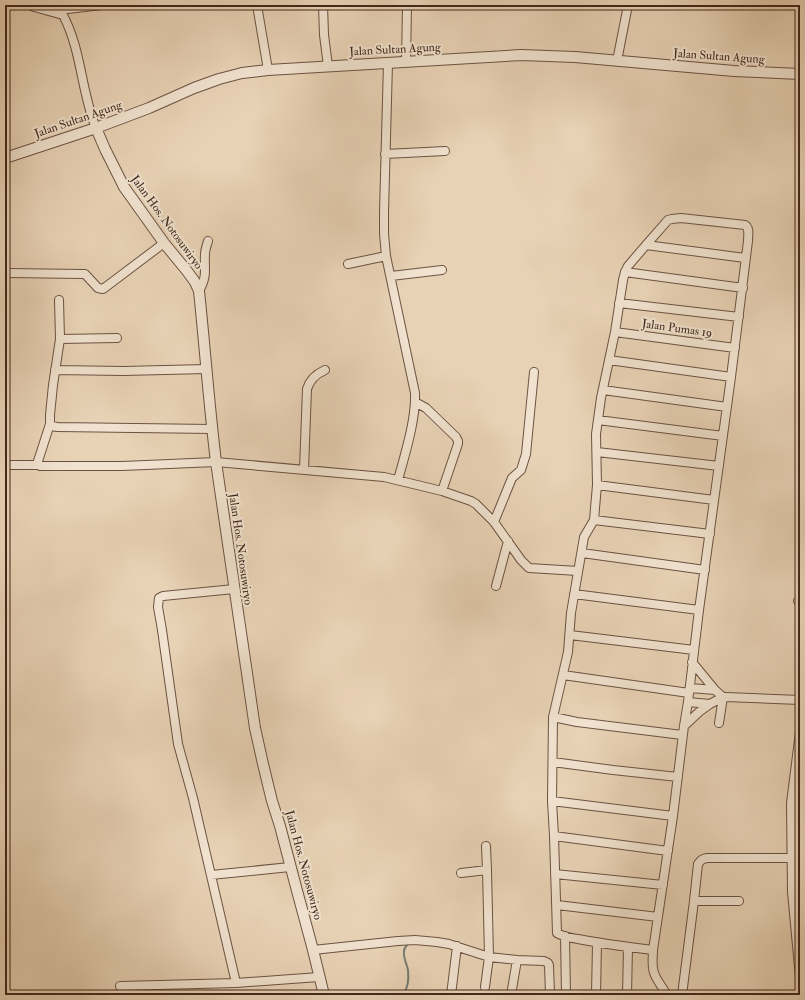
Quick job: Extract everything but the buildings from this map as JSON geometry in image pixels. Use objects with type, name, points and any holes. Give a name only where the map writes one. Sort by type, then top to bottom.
[{"type":"street","points":[[30,5],[34,7],[60,10],[101,5]]},
{"type":"street","points":[[257,5],[268,70]]},
{"type":"street","points":[[323,5],[324,35],[328,66]]},
{"type":"street","points":[[406,62],[407,5]]},
{"type":"street","points":[[617,61],[628,5]]},
{"type":"street","points":[[60,10],[69,26],[74,41],[91,116],[96,128]]},
{"type":"street","name":"Jalan Sultan Agung","points":[[5,158],[96,128],[219,79],[268,70],[521,55],[575,57],[734,71],[800,74]]},
{"type":"street","points":[[388,63],[384,234],[386,256],[415,402],[407,447],[398,480]]},
{"type":"street","name":"Jalan Hos. Notosuwiryo","points":[[96,128],[124,187],[164,243],[195,282],[199,291],[216,462],[254,728],[290,867],[314,950],[324,995]]},
{"type":"street","points":[[385,154],[445,151]]},
{"type":"street","points":[[653,950],[597,943],[565,936],[558,934],[557,932],[552,801],[552,717],[564,675],[574,594],[585,534],[594,520],[597,485],[596,434],[600,398],[615,332],[625,272],[628,266],[668,220],[681,218],[741,224],[747,226],[748,241],[688,702],[682,735],[673,816],[653,950],[652,964],[654,975],[665,995]]},
{"type":"street","points":[[199,291],[204,283],[205,252],[208,241]]},
{"type":"street","points":[[5,273],[85,274],[98,288],[103,289],[164,243]]},
{"type":"street","points":[[646,245],[745,258]]},
{"type":"street","points":[[348,264],[386,256]]},
{"type":"street","points":[[391,276],[442,270]]},
{"type":"street","points":[[625,272],[743,288]]},
{"type":"street","points":[[38,465],[50,424],[60,339],[59,300]]},
{"type":"street","points":[[619,303],[739,317]]},
{"type":"street","name":"Jalan Pumas 19","points":[[615,332],[735,348]]},
{"type":"street","points":[[60,339],[117,338]]},
{"type":"street","points":[[609,360],[731,376]]},
{"type":"street","points":[[56,370],[123,372],[207,369]]},
{"type":"street","points":[[304,470],[307,389],[315,376],[325,370]]},
{"type":"street","points":[[494,522],[512,478],[521,470],[526,454],[534,372]]},
{"type":"street","points":[[603,390],[727,407]]},
{"type":"street","points":[[415,402],[426,408],[458,440],[442,491]]},
{"type":"street","points":[[598,420],[723,436]]},
{"type":"street","points":[[50,424],[57,427],[212,429]]},
{"type":"street","points":[[597,452],[719,466]]},
{"type":"street","points":[[6,464],[42,466],[122,466],[216,462],[376,476],[398,480],[442,491],[476,504],[494,522],[529,568],[578,571]]},
{"type":"street","points":[[597,485],[714,500]]},
{"type":"street","points":[[594,520],[710,534]]},
{"type":"street","points":[[496,586],[508,541]]},
{"type":"street","points":[[582,553],[705,570]]},
{"type":"street","points":[[234,589],[163,596],[158,598],[158,607],[178,744],[193,798],[236,983]]},
{"type":"street","points":[[574,594],[699,610]]},
{"type":"street","points":[[570,635],[694,650]]},
{"type":"street","points":[[692,662],[715,690],[723,697]]},
{"type":"street","points":[[564,675],[689,690],[715,690]]},
{"type":"street","points":[[718,723],[723,697]]},
{"type":"street","points":[[684,726],[699,712],[723,697],[800,700]]},
{"type":"street","points":[[688,702],[710,704]]},
{"type":"street","points":[[552,717],[577,722],[682,735]]},
{"type":"street","points":[[800,732],[791,796],[791,819],[796,858],[792,892],[798,927],[800,978]]},
{"type":"street","points":[[553,762],[678,777]]},
{"type":"street","points":[[552,801],[673,816]]},
{"type":"street","points":[[791,819],[800,819]]},
{"type":"street","points":[[554,836],[668,851]]},
{"type":"street","points":[[485,987],[489,956],[486,846]]},
{"type":"street","points":[[682,995],[698,864],[703,859],[796,858]]},
{"type":"street","points":[[211,875],[290,867]]},
{"type":"street","points":[[461,873],[486,870]]},
{"type":"street","points":[[555,874],[663,885]]},
{"type":"street","points":[[694,901],[739,901]]},
{"type":"street","points":[[557,905],[658,917]]},
{"type":"street","points":[[565,936],[566,995]]},
{"type":"street","points":[[314,950],[416,940],[457,946],[489,956],[517,960],[544,961],[550,965],[550,995]]},
{"type":"street","points":[[596,995],[597,943]]},
{"type":"street","points":[[452,995],[457,946]]},
{"type":"street","points":[[627,995],[628,947]]},
{"type":"street","points":[[512,995],[517,960]]},
{"type":"street","points":[[120,986],[236,983],[319,977]]},
{"type":"waterway","points":[[403,995],[408,980],[408,970],[404,954],[404,949],[408,943]]}]
